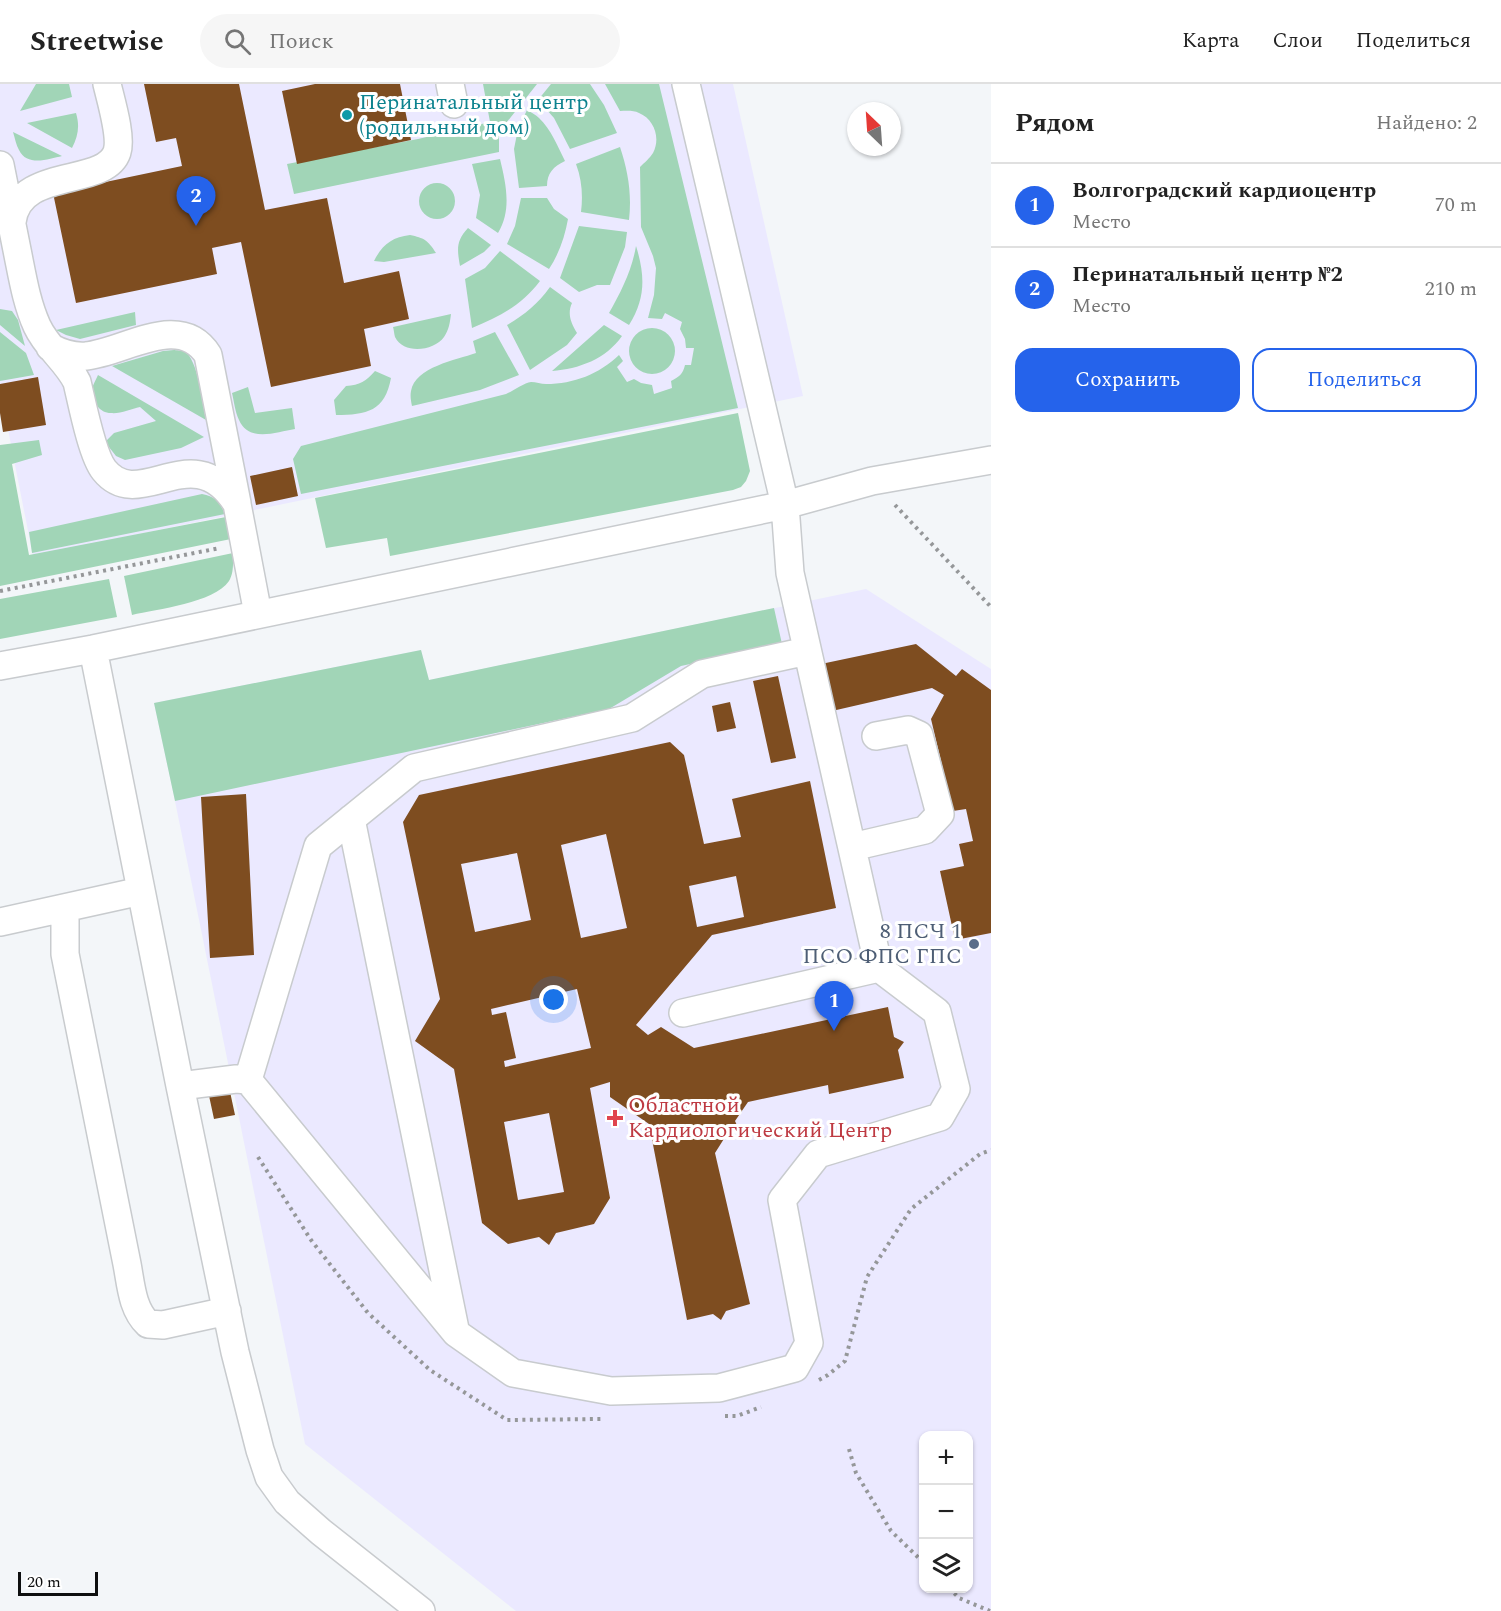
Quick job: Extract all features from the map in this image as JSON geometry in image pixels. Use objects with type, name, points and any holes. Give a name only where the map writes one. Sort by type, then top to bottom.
[{"type":"street","points":[[12,222],[13,211],[26,195],[45,184],[100,169],[111,162],[117,154],[119,140],[107,84]]},
{"type":"street","points":[[180,1086],[236,1079],[248,1080],[456,1333],[513,1373],[611,1391],[719,1388],[795,1368],[809,1343],[782,1200],[818,1154],[940,1117],[956,1089],[937,1012],[879,968],[790,573],[785,505],[686,84]]},
{"type":"street","points":[[0,164],[15,178],[45,184]]},
{"type":"street","points":[[0,164],[29,308],[41,336],[72,372],[77,382],[96,454],[102,468],[113,479],[125,485],[137,485],[192,473],[204,475],[229,490],[237,504]]},
{"type":"street","points":[[50,347],[72,356],[87,356],[171,334],[193,338],[202,346],[208,355],[258,614]]},
{"type":"street","points":[[0,666],[93,649],[785,505],[872,481],[991,460]]},
{"type":"street","points":[[93,649],[235,1352],[260,1450],[270,1477],[286,1502],[421,1611]]},
{"type":"street","points":[[248,1080],[318,846],[414,768],[632,718],[702,674],[807,651]]},
{"type":"street","points":[[852,847],[925,830],[940,814],[919,735],[908,730],[876,736]]},
{"type":"street","points":[[351,819],[456,1333]]},
{"type":"street","points":[[0,922],[141,891]]},
{"type":"street","points":[[65,908],[65,954],[124,1253],[140,1316],[148,1324],[163,1325],[227,1311]]},
{"type":"street","points":[[683,1013],[879,968]]},
{"type":"path","points":[[872,481],[991,607]]},
{"type":"path","points":[[0,591],[245,543]]},
{"type":"path","points":[[818,1380],[828,1375],[845,1360],[867,1276],[911,1209],[980,1154],[991,1150]]},
{"type":"path","points":[[258,1157],[311,1240],[368,1313],[430,1370],[507,1420],[610,1418]]},
{"type":"path","points":[[714,1416],[737,1416],[768,1405]]},
{"type":"path","points":[[849,1449],[856,1473],[891,1531],[919,1558]]},
{"type":"path","points":[[954,1593],[959,1598],[990,1611]]},
{"type":"shaded area","points":[[0,84],[733,84],[803,396],[33,556],[0,389]]},
{"type":"shaded area","name":"Областной Кардиологический Центр","points":[[866,589],[991,669],[991,1611],[516,1611],[305,1444],[154,703],[421,650],[429,680]]},
{"type":"green space","points":[[36,84],[69,84],[72,97],[20,111]]},
{"type":"green space","points":[[483,84],[537,84],[499,132],[499,152],[294,194],[287,164],[418,139],[490,122]]},
{"type":"green space","points":[[551,84],[590,84],[604,105],[617,133],[570,149],[554,118],[538,100]]},
{"type":"green space","points":[[605,84],[659,84],[738,408],[301,494],[293,459],[301,446],[506,394],[531,382],[556,384],[576,380],[603,368],[619,355],[623,361],[617,367],[627,382],[634,379],[652,385],[654,394],[672,388],[671,381],[680,375],[685,365],[691,365],[694,348],[686,348],[680,329],[682,322],[665,313],[662,319],[648,318],[654,295],[656,268],[641,227],[640,167],[652,155],[656,141],[655,130],[649,120],[639,113],[620,111]]},
{"type":"green space","points":[[527,110],[547,127],[565,161],[552,171],[548,177],[547,186],[519,188],[514,149],[518,129]]},
{"type":"green space","points":[[76,113],[78,131],[72,148],[27,123]]},
{"type":"green space","points":[[13,132],[62,156],[45,160],[27,159],[19,150]]},
{"type":"green space","points":[[620,147],[629,183],[629,220],[581,212],[582,188],[576,164]]},
{"type":"green space","points":[[500,159],[506,187],[506,206],[498,233],[476,218],[480,195],[472,164]]},
{"type":"green space","points":[[437,183],[450,188],[455,201],[450,214],[437,219],[424,214],[419,201],[424,188]]},
{"type":"green space","points":[[521,198],[547,198],[554,209],[568,219],[561,245],[549,269],[507,244],[515,226]]},
{"type":"green space","points":[[579,226],[627,232],[625,247],[610,285],[597,285],[579,292],[560,278]]},
{"type":"green space","points":[[468,228],[491,245],[484,252],[460,266],[458,246]]},
{"type":"green space","points":[[410,235],[425,240],[436,253],[384,262],[374,261],[380,250],[388,243]]},
{"type":"green space","points":[[636,246],[641,267],[642,286],[639,305],[629,325],[609,313],[626,281]]},
{"type":"green space","points":[[500,251],[540,281],[533,290],[509,309],[472,328],[465,279],[485,268]]},
{"type":"green space","points":[[550,287],[572,303],[570,318],[577,333],[567,345],[530,370],[507,325],[530,309]]},
{"type":"green space","points":[[0,309],[12,311],[18,320],[25,346],[0,325]]},
{"type":"green space","points":[[135,312],[136,325],[80,339],[56,330]]},
{"type":"green space","points":[[451,314],[446,334],[439,342],[426,348],[405,347],[395,337],[393,327]]},
{"type":"green space","points":[[604,325],[622,336],[616,344],[600,357],[582,365],[552,371]]},
{"type":"green space","points":[[652,328],[668,335],[675,351],[668,367],[652,374],[636,367],[629,351],[636,335]]},
{"type":"green space","points":[[0,332],[26,353],[34,375],[0,381]]},
{"type":"green space","points":[[495,332],[519,375],[480,390],[412,406],[411,391],[420,376],[428,370],[476,353],[473,341]]},
{"type":"green space","points":[[174,350],[184,351],[193,363],[206,420],[112,366]]},
{"type":"green space","points":[[375,371],[391,378],[384,398],[379,404],[365,412],[336,415],[334,400],[346,386],[362,382]]},
{"type":"green space","points":[[98,375],[204,437],[181,448],[125,460],[116,456],[105,442],[114,433],[156,421],[140,407],[114,413],[99,408],[92,393],[92,387]]},
{"type":"green space","points":[[248,387],[255,413],[292,408],[295,429],[272,434],[256,434],[243,427],[236,414],[232,393]]},
{"type":"green space","points":[[738,413],[750,471],[741,487],[733,490],[390,556],[387,538],[326,548],[315,498]]},
{"type":"green space","points":[[39,440],[42,455],[12,464],[29,555],[226,517],[231,539],[0,586],[0,445]]},
{"type":"green space","points":[[202,494],[216,500],[225,514],[32,553],[29,532]]},
{"type":"green space","points":[[233,553],[232,575],[222,589],[198,600],[132,615],[124,576]]},
{"type":"green space","points":[[109,579],[117,617],[0,639],[0,599]]},
{"type":"green space","points":[[774,608],[782,644],[681,666],[609,709],[175,801],[154,703],[421,650],[429,680]]},
{"type":"building","points":[[144,84],[239,84],[265,210],[327,198],[344,283],[399,271],[409,319],[364,329],[371,366],[271,387],[241,242],[212,248],[217,274],[76,303],[53,193],[182,166],[176,138],[156,142]]},
{"type":"building","name":"Перинатальный центр (родильный дом)","points":[[315,84],[400,84],[411,140],[297,164],[282,91]]},
{"type":"building","points":[[38,377],[46,425],[3,432],[0,413],[0,384]]},
{"type":"building","points":[[292,467],[298,496],[256,505],[250,476]]},
{"type":"building","points":[[916,644],[956,676],[962,669],[991,690],[991,933],[955,940],[940,871],[964,866],[959,844],[973,841],[966,809],[953,811],[931,719],[944,695],[932,688],[832,711],[821,664]]},
{"type":"building","points":[[778,676],[796,758],[771,763],[753,681]]},
{"type":"building","points":[[730,702],[736,728],[717,732],[712,706]]},
{"type":"building","points":[[670,742],[684,755],[704,844],[741,837],[732,799],[810,781],[836,908],[712,935],[636,1025],[648,1035],[661,1027],[694,1048],[888,1007],[894,1037],[904,1042],[898,1050],[904,1078],[829,1094],[828,1085],[748,1102],[735,1121],[740,1132],[727,1134],[715,1153],[750,1304],[726,1311],[721,1320],[713,1314],[687,1320],[649,1124],[610,1097],[610,1082],[590,1088],[610,1198],[594,1224],[556,1233],[549,1245],[539,1237],[508,1244],[482,1223],[454,1069],[415,1041],[440,999],[403,822],[419,795]],"holes":[[[606,834],[627,928],[581,938],[561,845]],[[517,853],[531,920],[475,932],[461,864]],[[736,876],[744,917],[697,927],[689,886]],[[577,989],[591,1048],[505,1067],[504,1061],[516,1058],[506,1012],[492,1015],[491,1009]],[[549,1113],[564,1192],[518,1200],[504,1122]]]},
{"type":"building","points":[[246,794],[254,955],[210,958],[201,797]]},
{"type":"building","points":[[229,1087],[235,1115],[214,1119],[208,1091]]},
{"type":"place","name":"Перинатальный центр (родильный дом)","points":[[347,115]]},
{"type":"place","name":"Перинатальный центр №2","points":[[196,226]]},
{"type":"place","name":"8 ПСЧ 1 ПСО ФПС ГПС","points":[[974,944]]},
{"type":"place","name":"Волгоградский кардиоцентр","points":[[834,1031]]},
{"type":"place","name":"Областной Кардиологический Центр","points":[[615,1118]]}]
